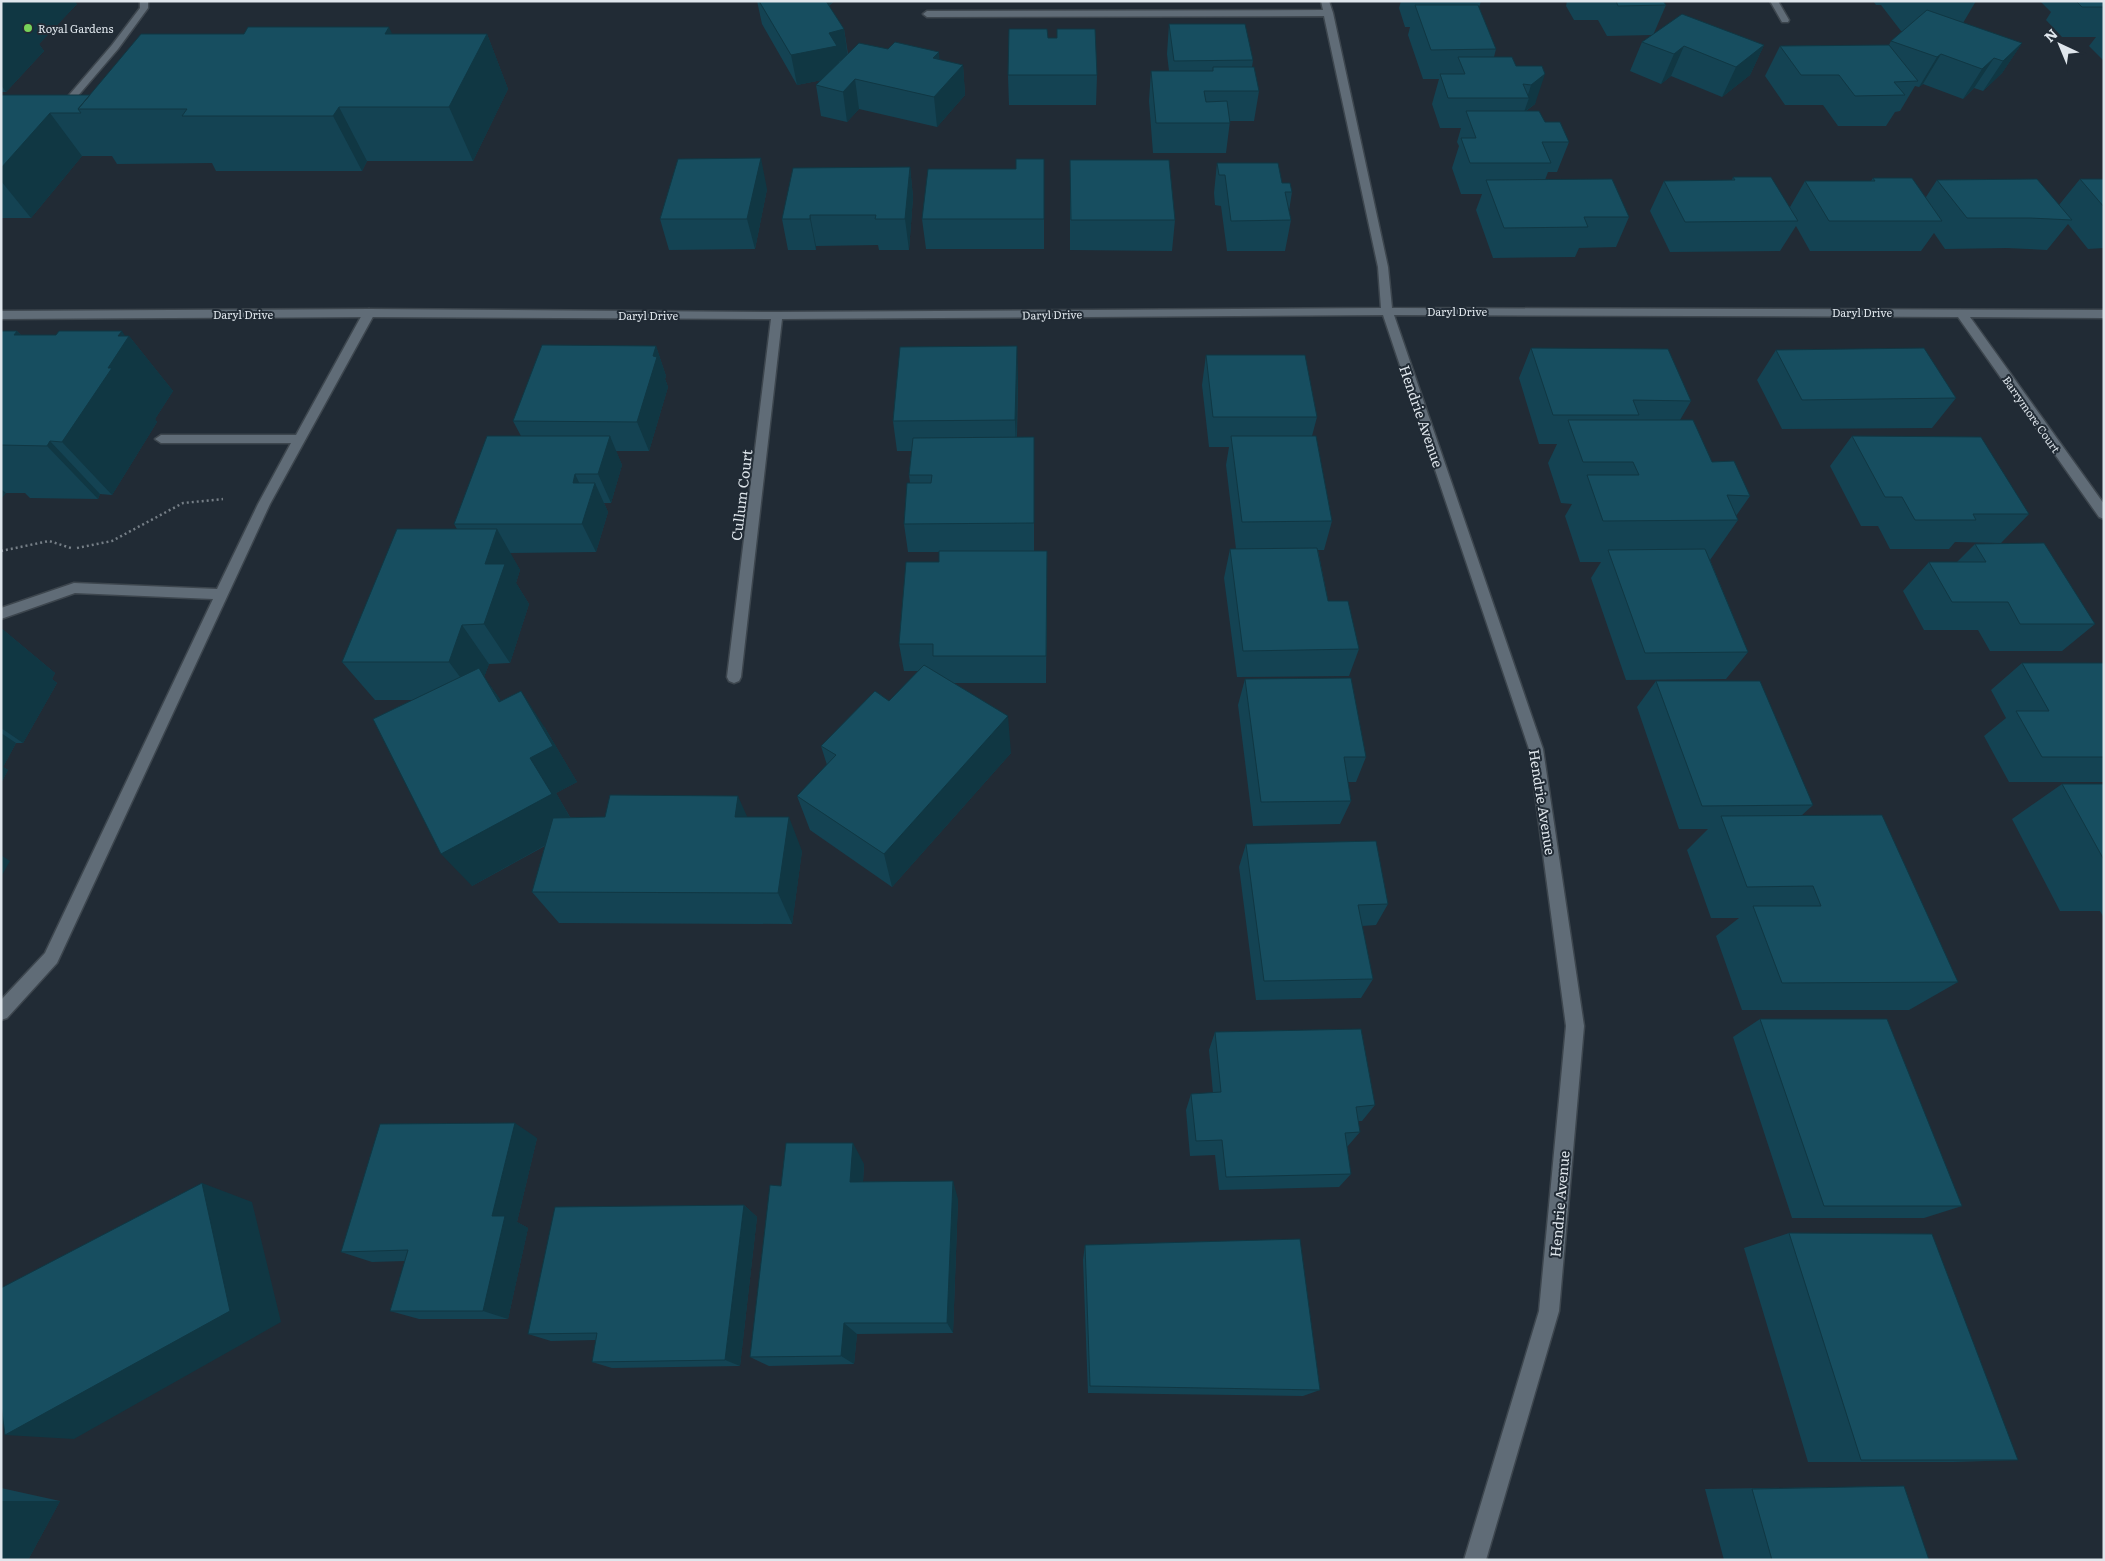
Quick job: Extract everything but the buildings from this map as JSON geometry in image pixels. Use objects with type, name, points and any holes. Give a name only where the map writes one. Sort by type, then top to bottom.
[{"type":"street","points":[[61,110],[115,47],[144,8],[144,1]]},
{"type":"street","name":"Hendrie Avenue","points":[[1325,1],[1383,267],[1387,311],[1536,749],[1575,1026],[1549,1311],[1475,1560]]},
{"type":"street","points":[[1774,1],[1785,20]]},
{"type":"street","points":[[927,14],[1329,13]]},
{"type":"street","name":"Daryl Drive","points":[[1,315],[369,313],[777,316],[1387,311],[2104,314]]},
{"type":"street","points":[[1,1012],[51,958],[220,594],[264,504],[369,313]]},
{"type":"street","name":"Barrymore Court","points":[[1961,313],[2104,514]]},
{"type":"street","name":"Cullum Court","points":[[734,677],[777,316]]},
{"type":"street","points":[[161,439],[300,440]]},
{"type":"street","points":[[1,614],[74,588],[220,594]]},
{"type":"path","points":[[1,551],[49,541],[73,549],[112,541],[183,503],[219,499],[264,504]]},
{"type":"place","name":"Royal Gardens","points":[[28,28]]}]
